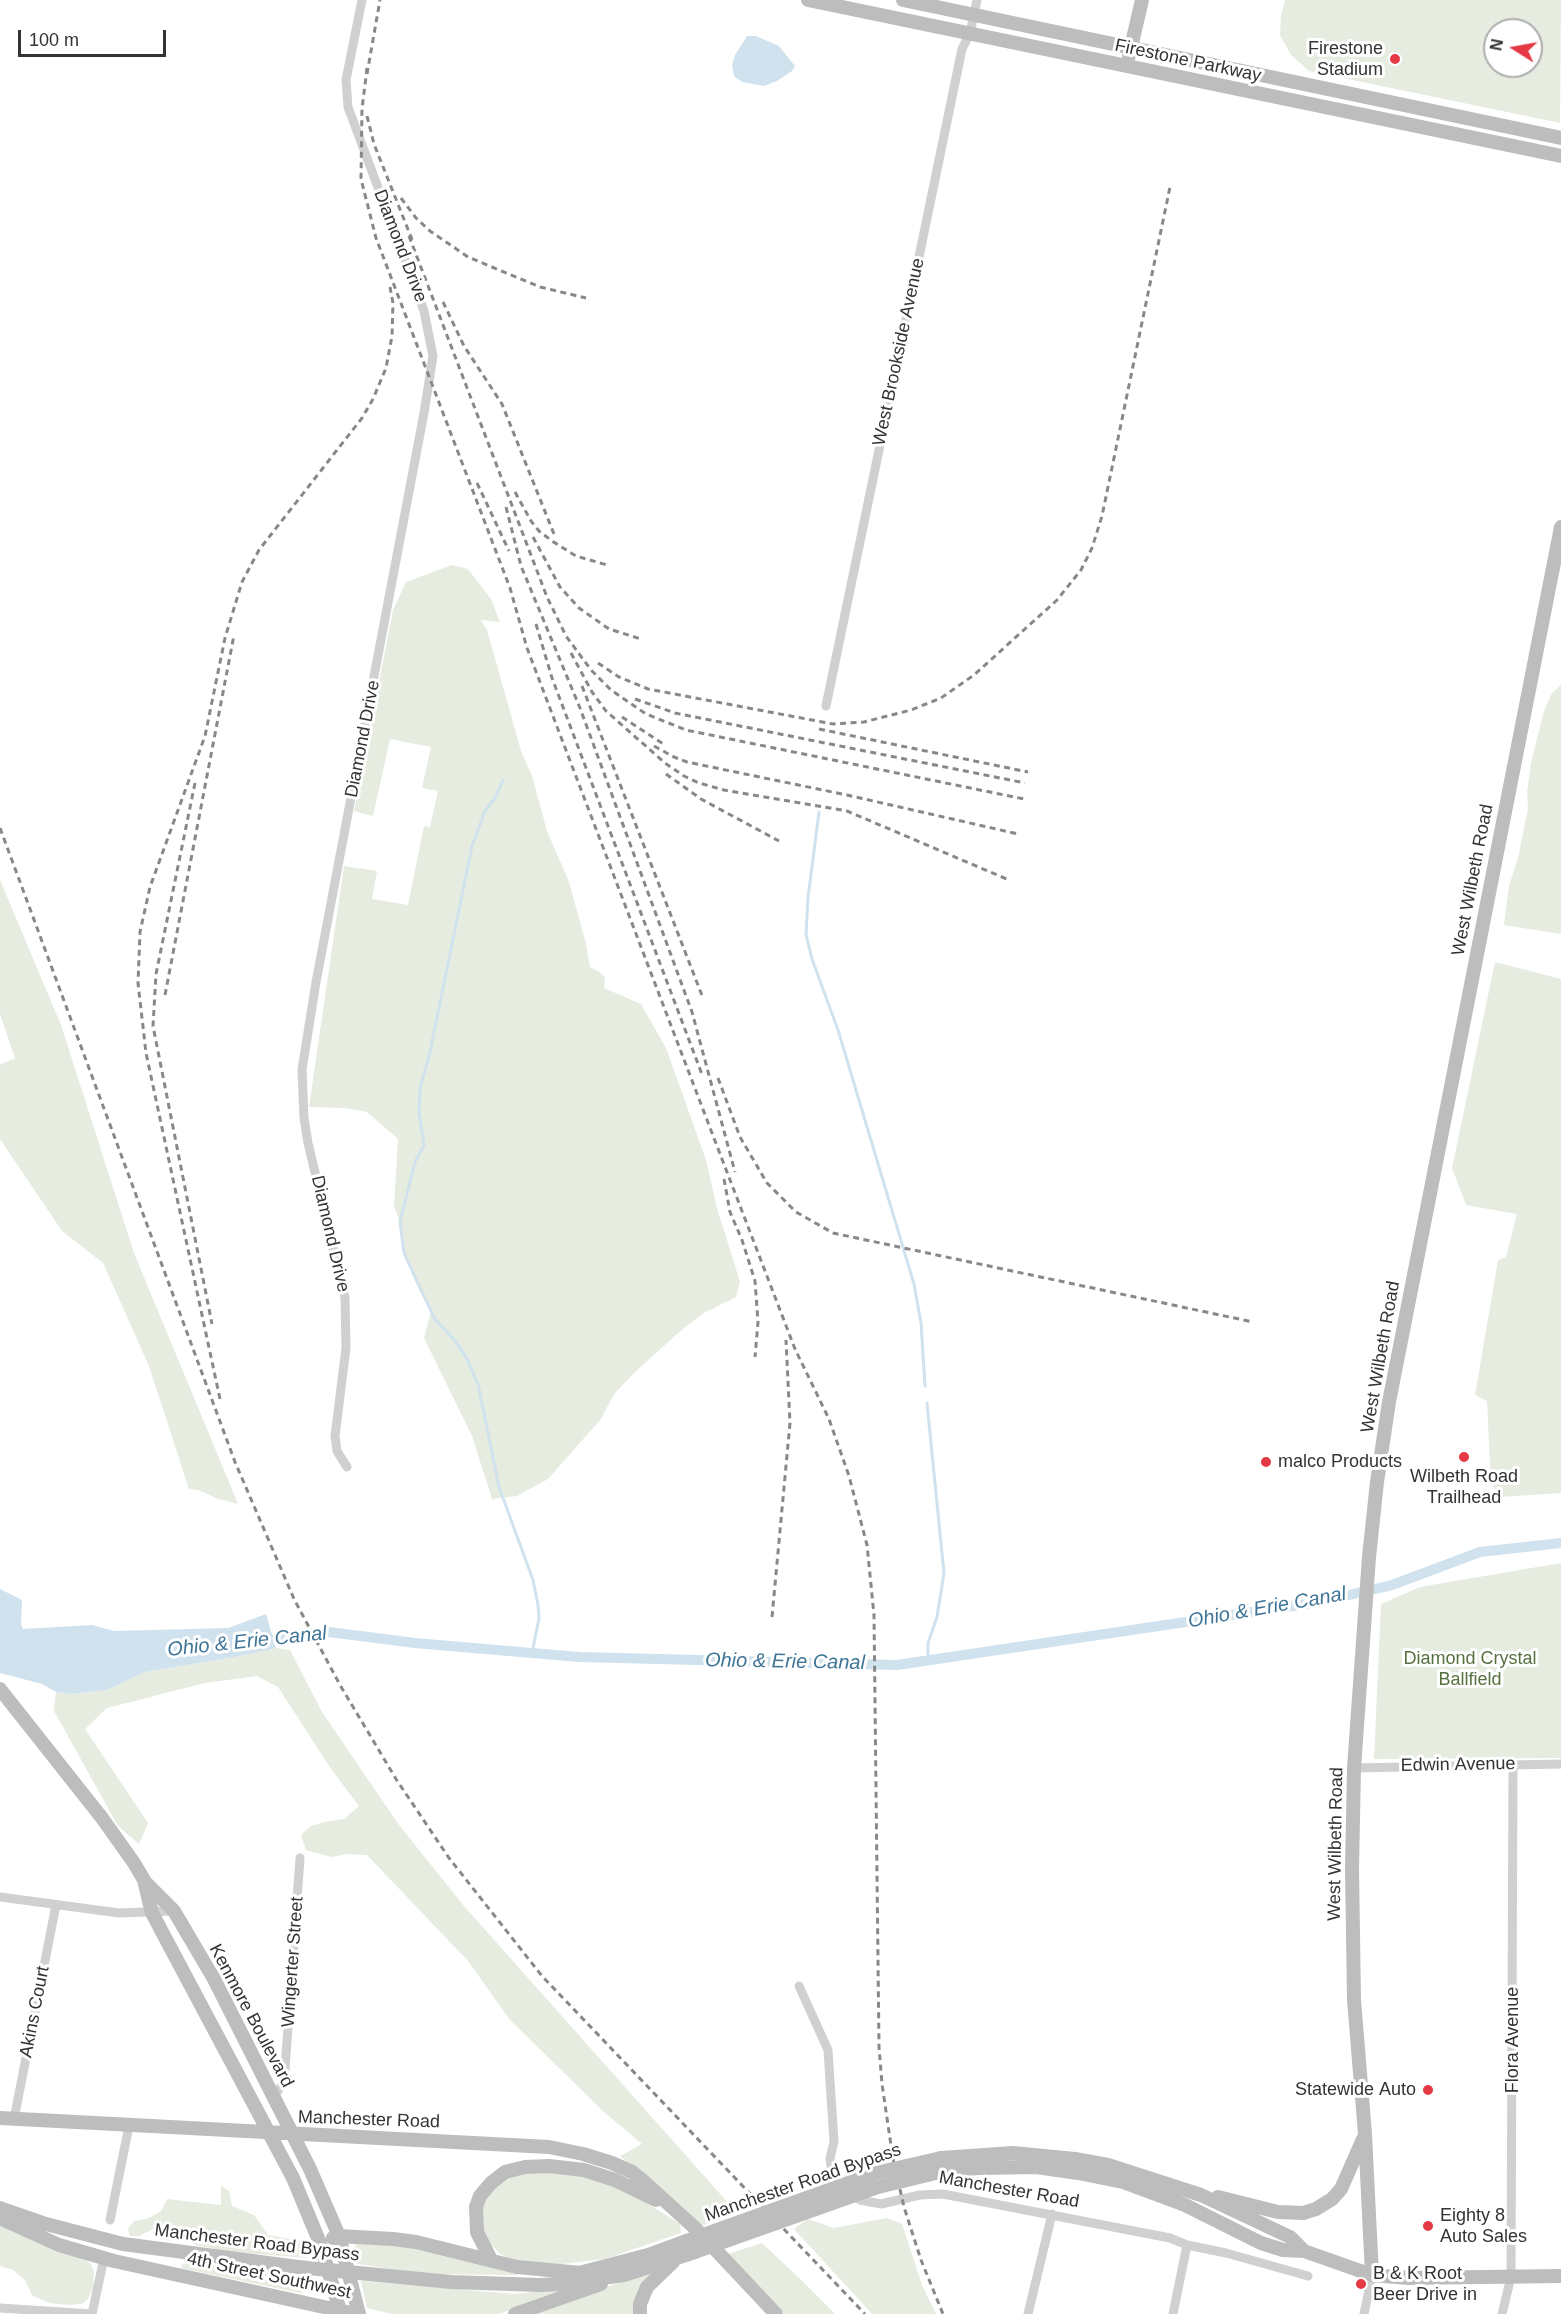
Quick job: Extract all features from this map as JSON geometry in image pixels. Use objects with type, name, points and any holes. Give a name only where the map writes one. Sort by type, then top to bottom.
[{"type":"main road","name":"Firestone Parkway","points":[[808,0],[1561,156]]},
{"type":"main road","name":"Firestone Parkway","points":[[903,0],[1561,138]]},
{"type":"main road","points":[[1126,67],[1142,0]]},
{"type":"main road","name":"West Wilbeth Road","points":[[1372,2275],[1365,2134],[1354,2000],[1352,1869],[1354,1768],[1368,1560],[1389,1402],[1561,527]]},
{"type":"main road","name":"Kenmore Boulevard","points":[[0,1689],[116,1836],[144,1880],[174,1911],[214,1979],[292,2135],[339,2236],[358,2314]]},
{"type":"main road","name":"Kenmore Boulevard","points":[[144,1880],[152,1913],[292,2178],[320,2243],[340,2312]]},
{"type":"main road","name":"Manchester Road","points":[[7,2119],[564,2149],[598,2158],[632,2172],[706,2241],[776,2314]]},
{"type":"main road","points":[[1201,2194],[1278,2212],[1310,2211],[1332,2199],[1341,2189],[1365,2134]]},
{"type":"main road","name":"Manchester Road Bypass","points":[[515,2284],[581,2273],[648,2255],[690,2247],[876,2173],[1012,2153],[1075,2159],[1135,2173],[1201,2194],[1290,2237],[1304,2251]]},
{"type":"main road","name":"Manchester Road Bypass","points":[[942,2165],[1020,2166],[1091,2175],[1136,2186],[1167,2197],[1261,2243],[1283,2250],[1304,2251],[1372,2275]]},
{"type":"main road","points":[[491,2260],[477,2232],[475,2218],[477,2202],[496,2177],[518,2168],[549,2166],[584,2170],[615,2180],[670,2207]]},
{"type":"main road","name":"Manchester Road Bypass","points":[[0,2208],[46,2224],[123,2244],[298,2267],[451,2282],[561,2284],[624,2275],[678,2258],[690,2247]]},
{"type":"main road","name":"4th Street Southwest","points":[[0,2218],[59,2245],[104,2258],[340,2312],[358,2314]]},
{"type":"main road","points":[[320,2243],[339,2236],[393,2239],[416,2242],[517,2267],[581,2273]]},
{"type":"main road","points":[[640,2314],[640,2304],[647,2287],[678,2258]]},
{"type":"main road","points":[[515,2314],[624,2275]]},
{"type":"main road","points":[[1372,2275],[1408,2278],[1561,2276]]},
{"type":"street","name":"Diamond Drive","points":[[347,1467],[338,1451],[335,1436],[346,1348],[345,1298],[308,1143],[304,1118],[302,1070],[316,982],[433,356],[424,311],[348,106],[346,80],[362,0]]},
{"type":"street","name":"West Brookside Avenue","points":[[826,706],[962,49],[970,33],[977,0]]},
{"type":"street","name":"Flora Avenue","points":[[1502,2314],[1511,2277],[1513,1764]]},
{"type":"street","name":"Edwin Avenue","points":[[1354,1768],[1561,1764]]},
{"type":"street","name":"Wingerter Street","points":[[273,2097],[284,2083],[300,1858]]},
{"type":"street","points":[[0,1898],[119,1914],[174,1911]]},
{"type":"street","name":"Akins Court","points":[[7,2119],[56,1905]]},
{"type":"street","name":"Manchester Road","points":[[799,1986],[828,2050],[834,2142],[830,2158],[831,2165],[838,2179],[853,2195],[866,2203],[881,2204],[920,2195],[943,2194],[1170,2238],[1187,2245],[1226,2253],[1308,2276]]},
{"type":"street","points":[[110,2220],[129,2126]]},
{"type":"street","points":[[1028,2314],[1052,2214]]},
{"type":"street","points":[[1173,2314],[1187,2245]]},
{"type":"street","points":[[0,2308],[92,2314],[104,2258]]},
{"type":"street","name":"West Wilbeth Road","points":[[1364,2314],[1372,2275]]},
{"type":"green space","name":"Firestone Stadium","points":[[1285,0],[1561,0],[1560,123],[1309,71],[1291,55],[1280,35]]},
{"type":"green space","points":[[452,565],[468,569],[491,599],[500,622],[481,620],[487,630],[521,751],[532,776],[547,831],[569,882],[590,967],[605,977],[604,988],[641,1004],[666,1048],[706,1160],[717,1208],[740,1282],[736,1297],[702,1314],[635,1372],[614,1394],[601,1419],[548,1479],[517,1496],[492,1499],[472,1436],[424,1338],[431,1311],[404,1253],[400,1222],[394,1206],[398,1139],[367,1112],[345,1108],[309,1107],[344,866],[377,871],[372,899],[408,905],[424,826],[430,827],[438,791],[422,788],[431,747],[390,739],[373,816],[354,811],[393,610],[406,582]]},
{"type":"green space","points":[[1561,685],[1561,934],[1504,925],[1509,886],[1518,858],[1528,808],[1527,792],[1531,763],[1544,711],[1552,693]]},
{"type":"green space","points":[[0,880],[61,1025],[134,1253],[238,1504],[218,1499],[199,1490],[189,1489],[149,1366],[103,1263],[62,1231],[0,1139],[0,1065],[15,1058],[0,1014]]},
{"type":"green space","points":[[1495,962],[1561,979],[1561,1493],[1500,1497],[1491,1483],[1487,1401],[1475,1395],[1498,1260],[1506,1257],[1517,1214],[1466,1205],[1452,1168]]},
{"type":"green space","name":"Diamond Crystal Ballfield","points":[[1561,1563],[1561,1758],[1374,1759],[1381,1604],[1420,1587]]},
{"type":"green space","points":[[276,1648],[290,1650],[322,1712],[399,1825],[464,1906],[738,2214],[698,2227],[620,2156],[642,2144],[604,2112],[510,2020],[468,1961],[367,1855],[348,1854],[331,1857],[306,1850],[301,1835],[311,1826],[344,1819],[359,1806],[331,1769],[278,1687],[257,1676],[205,1683],[107,1708],[85,1729],[148,1823],[139,1844],[118,1826],[54,1711],[56,1692],[71,1694],[107,1690],[145,1672]]},
{"type":"green space","points":[[562,2171],[602,2179],[634,2195],[680,2224],[681,2233],[605,2259],[562,2264],[516,2262],[500,2254],[487,2240],[481,2223],[482,2209],[487,2195],[496,2184],[518,2174]]},
{"type":"green space","points":[[221,2186],[229,2191],[232,2206],[254,2215],[268,2235],[296,2240],[307,2245],[308,2258],[233,2252],[195,2245],[164,2224],[139,2236],[130,2236],[128,2229],[134,2221],[149,2218],[161,2211],[167,2199],[221,2205]]},
{"type":"green space","points":[[887,2218],[902,2224],[922,2285],[936,2314],[872,2314],[794,2229],[808,2219],[834,2228]]},
{"type":"green space","points":[[0,2224],[36,2242],[84,2258],[91,2264],[94,2272],[93,2288],[88,2299],[82,2304],[69,2305],[49,2303],[32,2295],[25,2280],[13,2270],[0,2266]]},
{"type":"green space","points":[[355,2242],[393,2243],[515,2271],[517,2275],[425,2274],[357,2264]]},
{"type":"green space","points":[[762,2243],[835,2314],[784,2314],[728,2254]]},
{"type":"green space","points":[[199,2263],[311,2277],[309,2291],[300,2293],[181,2268],[183,2264]]},
{"type":"green space","points":[[651,2272],[654,2273],[635,2314],[527,2314]]},
{"type":"green space","points":[[361,2281],[516,2294],[579,2286],[499,2314],[392,2314],[367,2308]]},
{"type":"water","points":[[747,36],[756,36],[779,46],[795,66],[792,71],[764,86],[742,82],[734,76],[732,65],[735,55]]},
{"type":"water","points":[[0,1589],[22,1600],[21,1625],[23,1629],[92,1625],[114,1631],[228,1628],[266,1614],[276,1648],[145,1672],[107,1690],[71,1694],[56,1692],[42,1684],[0,1673]]},
{"type":"waterway","points":[[503,780],[495,798],[485,811],[472,846],[430,1052],[420,1088],[419,1112],[424,1145],[415,1162],[400,1222],[404,1253],[420,1288],[435,1319],[456,1342],[467,1359],[478,1384],[499,1487],[533,1580],[539,1618],[532,1653]]},
{"type":"waterway","points":[[819,812],[808,898],[806,935],[812,959],[838,1030],[914,1284],[921,1323],[925,1386]]},
{"type":"waterway","points":[[927,1403],[944,1573],[937,1617],[928,1643],[928,1660]]},
{"type":"waterway","name":"Ohio & Erie Canal","points":[[260,1643],[296,1634],[329,1632],[415,1643],[579,1657],[897,1665],[1313,1603],[1392,1585],[1480,1552],[1561,1543]]},
{"type":"railway","points":[[367,74],[380,0]]},
{"type":"railway","points":[[367,68],[362,109],[361,179],[376,238],[510,588],[527,648],[712,1133],[795,1349],[829,1419],[849,1476],[867,1545],[874,1615],[879,2047],[882,2084],[893,2159],[904,2207],[921,2260],[943,2314]]},
{"type":"railway","points":[[367,116],[374,144],[413,242]]},
{"type":"railway","points":[[598,663],[619,677],[648,689],[833,724],[864,722],[911,710],[941,698],[974,675],[1057,600],[1081,570],[1092,548],[1102,516],[1170,187]]},
{"type":"railway","points":[[401,198],[416,218],[430,231],[468,257],[540,287],[586,298]]},
{"type":"railway","points":[[409,236],[547,597],[566,636],[591,670],[611,690],[646,714],[686,730],[1024,799]]},
{"type":"railway","points":[[220,1399],[146,1053],[138,983],[140,932],[150,887],[205,736],[225,638],[242,582],[259,550],[362,418],[373,399],[386,368],[392,336],[393,303],[390,287]]},
{"type":"railway","points":[[443,302],[464,346],[502,404],[554,534]]},
{"type":"railway","points":[[477,483],[509,551]]},
{"type":"railway","points":[[515,492],[539,531],[576,556],[607,565]]},
{"type":"railway","points":[[506,507],[521,566],[580,708],[692,1012],[735,1172]]},
{"type":"railway","points":[[533,537],[560,587],[579,608],[609,629],[641,639]]},
{"type":"railway","points":[[536,624],[552,678],[703,1077]]},
{"type":"railway","points":[[165,995],[234,635]]},
{"type":"railway","points":[[571,653],[592,692],[606,711],[665,763],[684,776],[724,790],[847,811],[1009,880]]},
{"type":"railway","points":[[582,686],[703,998]]},
{"type":"railway","points":[[635,699],[675,713],[1025,783]]},
{"type":"railway","points":[[622,717],[665,745]]},
{"type":"railway","points":[[819,729],[1028,772]]},
{"type":"railway","points":[[654,746],[687,762],[1018,834]]},
{"type":"railway","points":[[666,774],[701,799],[779,841]]},
{"type":"railway","points":[[195,783],[156,974],[153,1026],[212,1324]]},
{"type":"railway","points":[[0,828],[235,1462],[294,1599],[340,1685],[396,1779],[449,1858],[542,1976],[865,2314]]},
{"type":"railway","points":[[718,1078],[740,1137],[767,1183],[796,1212],[833,1233],[1253,1322]]},
{"type":"railway","points":[[724,1179],[730,1212],[755,1281],[758,1322],[755,1357]]},
{"type":"railway","points":[[772,1617],[790,1423],[786,1340]]},
{"type":"place","name":"Firestone Stadium","points":[[1395,59]]},
{"type":"place","name":"Wilbeth Road Trailhead","points":[[1464,1457]]},
{"type":"place","name":"malco Products","points":[[1266,1462]]},
{"type":"place","name":"Statewide Auto","points":[[1428,2090]]},
{"type":"place","name":"Eighty 8 Auto Sales","points":[[1428,2226]]},
{"type":"place","name":"B & K Root Beer Drive in","points":[[1361,2284]]}]
